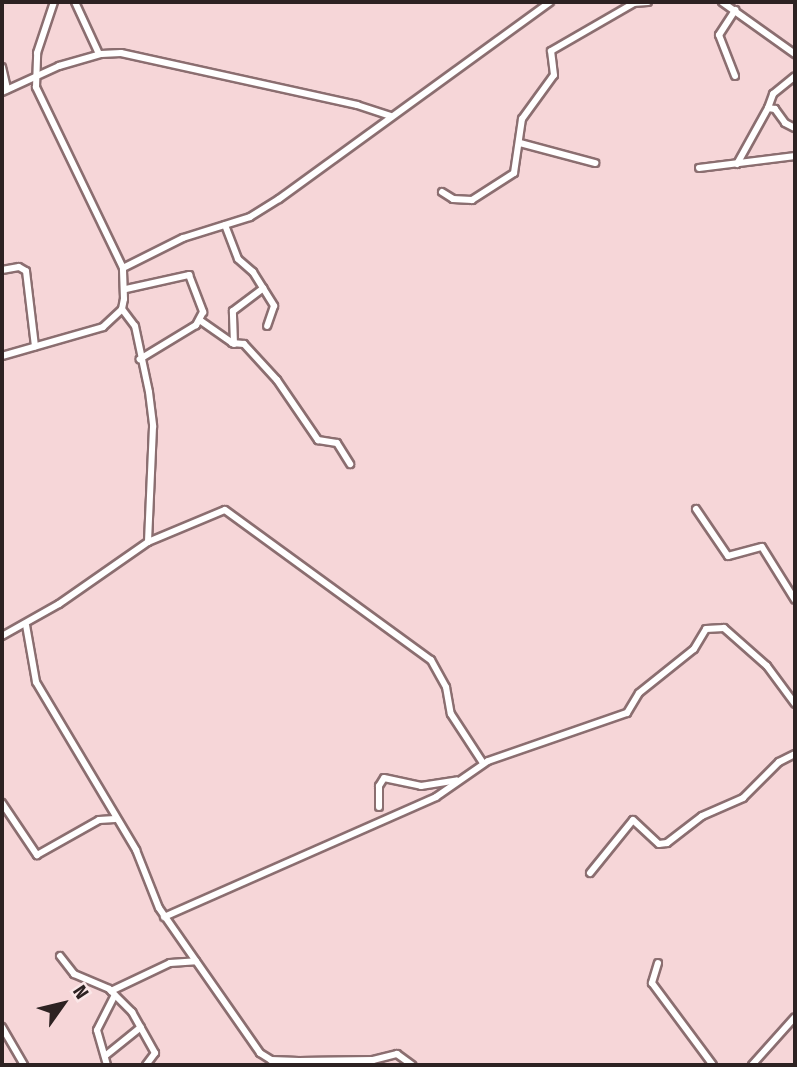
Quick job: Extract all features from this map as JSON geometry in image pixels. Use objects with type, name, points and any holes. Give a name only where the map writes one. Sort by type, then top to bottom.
[{"type":"street","points":[[2,356],[103,327],[122,309],[125,289],[124,268],[44,110],[34,76],[54,2]]},
{"type":"street","points":[[75,2],[99,54]]},
{"type":"street","points":[[124,268],[183,239],[250,217],[279,199],[550,2]]},
{"type":"street","points":[[442,192],[467,201],[488,193],[514,173],[522,119],[554,75],[551,51],[632,3],[648,2]]},
{"type":"street","points":[[722,2],[795,54]]},
{"type":"street","points":[[735,10],[719,34],[735,76]]},
{"type":"street","points":[[2,71],[4,90],[34,76],[99,54],[126,54],[194,67],[390,116]]},
{"type":"street","points":[[737,164],[773,94],[795,76]]},
{"type":"street","points":[[768,108],[775,108],[795,128]]},
{"type":"street","points":[[520,143],[595,163]]},
{"type":"street","points":[[748,146],[758,160]]},
{"type":"street","points":[[699,168],[795,156]]},
{"type":"street","points":[[225,225],[238,259],[263,288],[274,310],[267,326]]},
{"type":"street","points":[[2,270],[19,267],[26,271],[36,346]]},
{"type":"street","points":[[125,289],[189,275],[203,312],[201,321],[152,356],[141,359]]},
{"type":"street","points":[[234,344],[233,311],[263,288]]},
{"type":"street","points":[[122,309],[135,326],[153,427],[148,542]]},
{"type":"street","points":[[201,321],[234,344],[244,344],[277,380],[318,440],[337,443],[350,464]]},
{"type":"street","points":[[696,509],[728,556],[762,547],[795,600]]},
{"type":"street","points":[[2,636],[26,625],[148,542],[221,510],[246,521],[325,585],[348,596],[397,639],[431,660],[446,687],[451,714],[483,763]]},
{"type":"street","points":[[26,625],[36,681],[136,850],[164,917],[264,1057],[341,1061],[397,1054],[412,1065]]},
{"type":"street","points":[[164,917],[426,801],[483,763],[627,713],[639,693],[689,655],[700,634],[715,626],[724,628],[767,666],[795,704]]},
{"type":"street","points":[[590,873],[629,822],[639,821],[659,844],[667,843],[702,816],[743,798],[779,762],[795,754]]},
{"type":"street","points":[[379,807],[379,786],[384,778],[421,786],[459,780]]},
{"type":"street","points":[[2,803],[37,855],[99,820],[117,819]]},
{"type":"street","points":[[60,956],[74,974],[113,993],[141,1027],[155,1053],[146,1065]]},
{"type":"street","points":[[107,1065],[97,1030],[113,993],[170,963],[196,961]]},
{"type":"street","points":[[658,963],[652,984],[713,1065]]},
{"type":"street","points":[[752,1065],[795,1017]]},
{"type":"street","points":[[2,1027],[24,1065]]},
{"type":"street","points":[[105,1056],[141,1027]]}]
